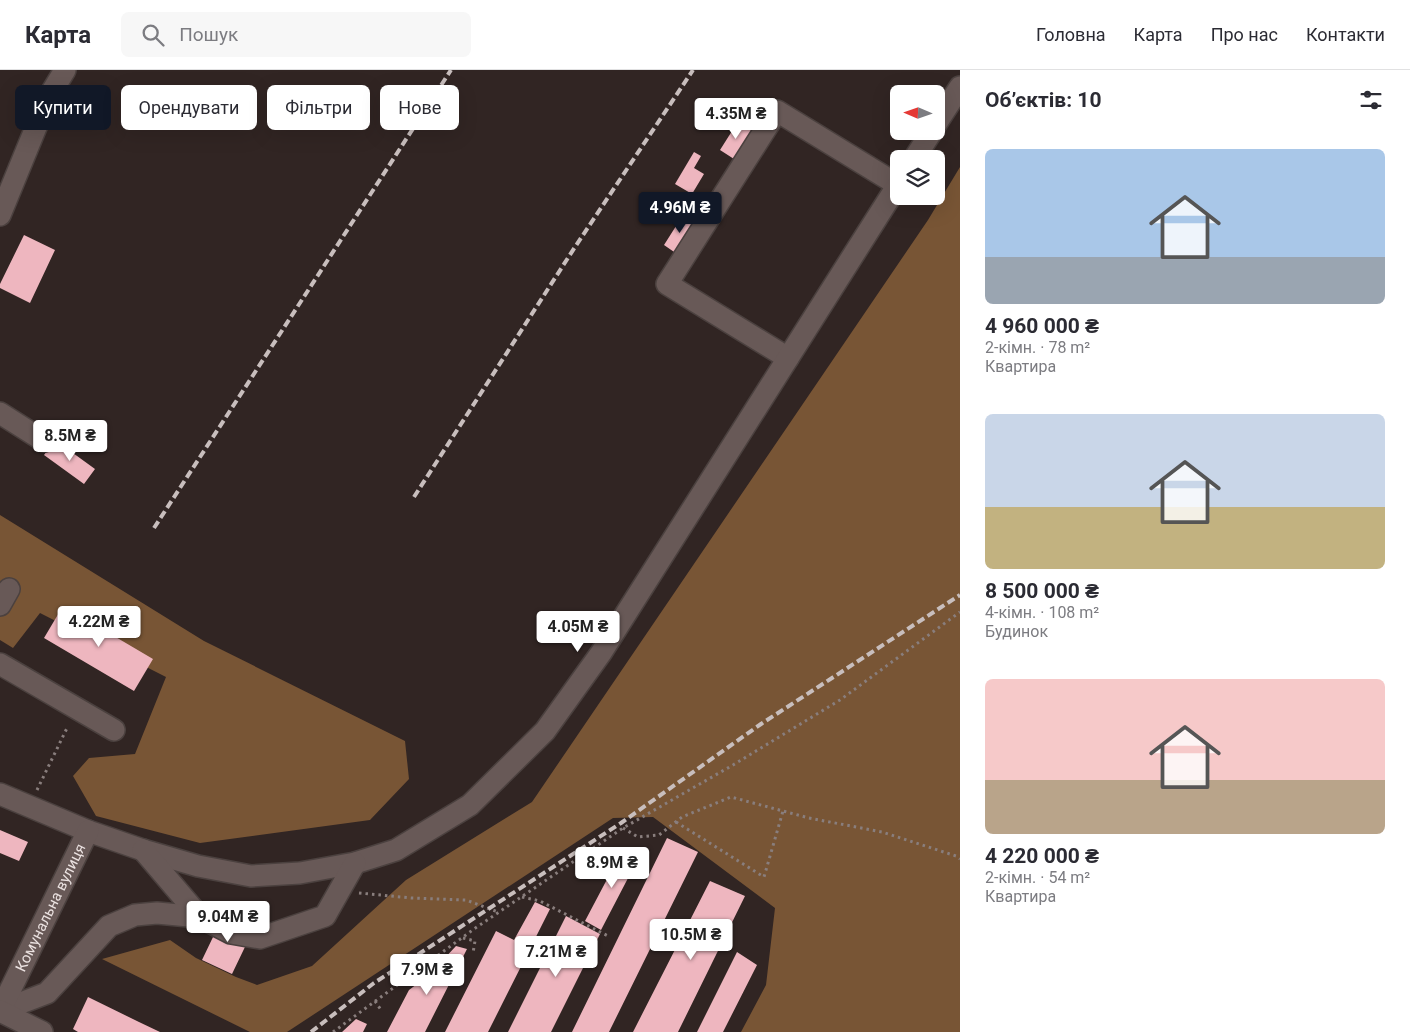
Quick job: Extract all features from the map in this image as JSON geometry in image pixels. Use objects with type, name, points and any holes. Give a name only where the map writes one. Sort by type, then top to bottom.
[{"type":"street","points":[[0,215],[48,98],[65,70]]},
{"type":"street","points":[[945,110],[960,87]]},
{"type":"street","points":[[788,358],[667,284],[777,111],[890,179]]},
{"type":"street","points":[[0,794],[88,831],[143,850],[198,866],[251,876],[300,873],[355,863],[396,850],[470,805],[544,731],[601,653],[890,197]]},
{"type":"street","points":[[0,413],[44,441]]},
{"type":"street","points":[[0,664],[114,730]]},
{"type":"street","name":"Комунальна вулиця","points":[[0,1011],[88,831]]},
{"type":"street","points":[[143,850],[200,917]]},
{"type":"street","points":[[0,1011],[47,993],[110,926],[135,915],[157,913],[200,917],[231,933],[260,938],[325,916],[355,863]]},
{"type":"street","points":[[0,1011],[42,1032]]},
{"type":"path","points":[[333,1032],[462,938],[623,828],[733,766],[840,700],[960,612]]},
{"type":"path","points":[[47,770],[64,734]]},
{"type":"path","points":[[623,828],[638,837],[659,835],[682,818],[732,797],[810,818],[882,832],[956,856],[960,859]]},
{"type":"path","points":[[676,822],[764,877],[783,811]]},
{"type":"path","points":[[339,891],[411,898],[466,900],[499,912]]},
{"type":"path","points":[[522,897],[540,902],[608,936]]},
{"type":"path","points":[[462,938],[474,941],[474,953]]},
{"type":"path","points":[[376,1001],[381,1010]]},
{"type":"shaded area","points":[[960,167],[960,1032],[741,1032],[766,985],[775,908],[653,817],[613,818],[287,1032],[250,1032],[102,959],[170,940],[196,958],[257,985],[312,966],[406,880],[532,802],[937,205],[945,205],[945,192]]},
{"type":"shaded area","points":[[0,515],[204,641],[405,741],[409,779],[370,820],[200,843],[96,816],[73,776],[89,758],[135,754],[166,677],[40,613],[13,648],[0,640]]},
{"type":"building","points":[[739,120],[753,129],[734,159],[720,150]]},
{"type":"building","points":[[694,152],[701,156],[694,168],[704,174],[692,194],[675,184]]},
{"type":"building","points":[[683,215],[697,224],[677,254],[664,245]]},
{"type":"building","points":[[24,235],[55,250],[30,303],[0,288],[0,284]]},
{"type":"building","points":[[55,440],[95,469],[84,484],[44,455]]},
{"type":"building","points":[[63,606],[153,659],[134,691],[44,638]]},
{"type":"building","points":[[0,830],[28,842],[19,861],[0,853]]},
{"type":"building","points":[[667,838],[698,852],[609,1032],[572,1032]]},
{"type":"building","points":[[623,849],[639,857],[601,930],[585,921]]},
{"type":"building","points":[[710,881],[745,896],[678,1032],[633,1032]]},
{"type":"building","points":[[535,902],[550,909],[488,1032],[445,1032],[496,931],[514,940]]},
{"type":"building","points":[[225,912],[255,926],[232,974],[202,960]]},
{"type":"building","points":[[566,916],[600,934],[551,1032],[508,1032]]},
{"type":"building","points":[[456,946],[467,949],[425,1032],[387,1032],[409,990],[429,975]]},
{"type":"building","points":[[737,952],[757,965],[723,1032],[697,1032]]},
{"type":"building","points":[[88,997],[160,1032],[78,1032],[73,1029]]},
{"type":"building","points":[[356,1019],[367,1024],[363,1032],[342,1032]]},
{"type":"railway","points":[[154,528],[451,70]]},
{"type":"railway","points":[[414,497],[575,247],[693,70]]},
{"type":"railway","points":[[311,1032],[374,983],[621,823],[761,724],[960,595]]}]
